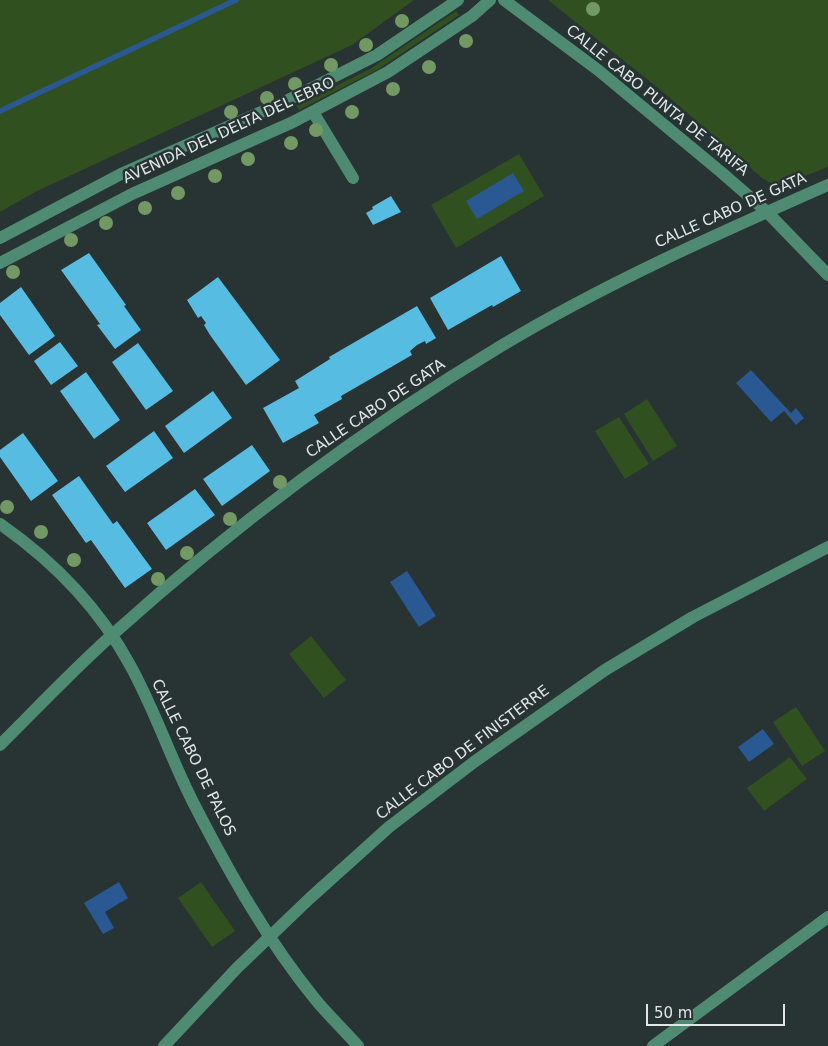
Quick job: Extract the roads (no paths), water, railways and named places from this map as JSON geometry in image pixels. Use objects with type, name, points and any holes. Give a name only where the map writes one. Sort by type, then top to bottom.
[{"type":"street","name":"AVENIDA DEL DELTA DEL EBRO","points":[[0,238],[121,174],[284,102],[377,55],[458,0]]},
{"type":"street","name":"AVENIDA DEL DELTA DEL EBRO","points":[[0,263],[132,194],[313,112],[388,72],[472,16],[490,0]]},
{"type":"street","name":"CALLE CABO PUNTA DE TARIFA","points":[[504,0],[598,70],[766,212],[828,275]]},
{"type":"street","points":[[313,112],[353,178]]},
{"type":"street","name":"CALLE CABO DE GATA","points":[[0,745],[112,635],[229,536],[312,472],[396,413],[502,346],[605,288],[711,235],[828,185]]},
{"type":"street","name":"CALLE CABO DE PALOS","points":[[0,524],[36,550],[84,598],[112,635],[131,666],[195,805],[269,937],[315,999],[358,1046]]},
{"type":"street","name":"CALLE CABO DE FINISTERRE","points":[[164,1046],[237,968],[389,827],[474,762],[598,675],[693,617],[828,547]]},
{"type":"street","points":[[653,1046],[828,917]]},
{"type":"water","points":[[513,173],[524,191],[477,219],[466,201]]},
{"type":"water","points":[[751,370],[791,413],[796,408],[804,418],[796,425],[784,411],[771,422],[736,383]]},
{"type":"water","points":[[407,571],[436,616],[419,627],[390,582]]},
{"type":"water","points":[[763,729],[774,744],[749,762],[738,747]]},
{"type":"water","points":[[119,882],[128,898],[105,912],[114,928],[103,934],[84,903]]},
{"type":"waterway","points":[[0,111],[236,0]]}]
